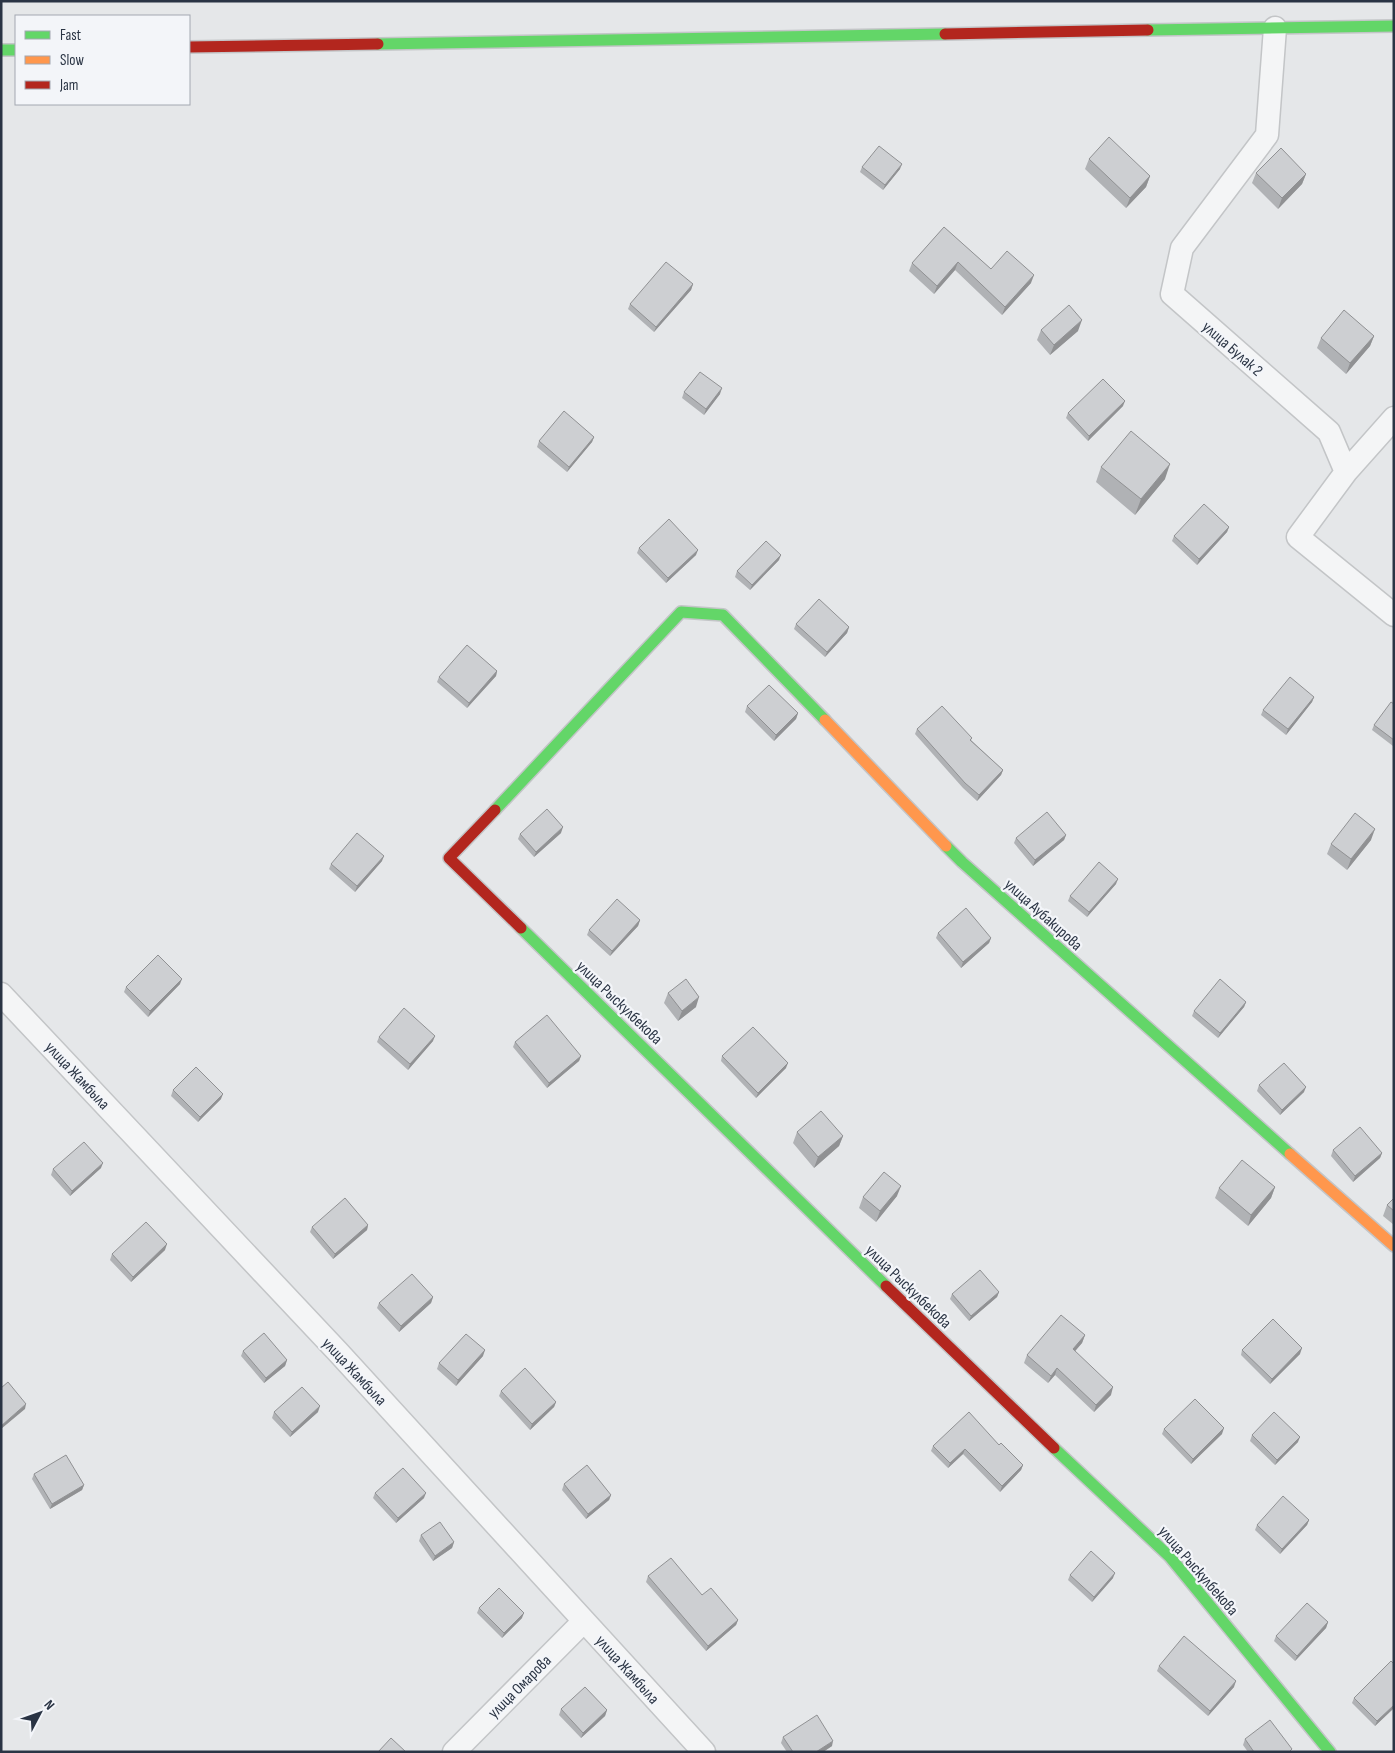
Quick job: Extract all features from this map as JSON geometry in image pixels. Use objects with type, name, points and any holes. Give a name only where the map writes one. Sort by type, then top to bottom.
[{"type":"street","points":[[190,47],[1394,26]]},
{"type":"street","name":"улица Булак 2","points":[[1275,28],[1267,135],[1182,248],[1172,294],[1329,432],[1346,472]]},
{"type":"street","points":[[1,50],[15,50]]},
{"type":"street","points":[[1394,418],[1346,472],[1298,537],[1394,615]]},
{"type":"street","name":"улица Аубакирова","points":[[449,858],[681,612],[723,615],[962,862],[1394,1246]]},
{"type":"street","name":"улица Рыскулбекова","points":[[449,858],[977,1375],[1170,1557],[1330,1752]]},
{"type":"street","name":"улица Жамбыла","points":[[1,994],[345,1360],[704,1752]]},
{"type":"street","name":"улица Омарова","points":[[454,1752],[584,1621]]},
{"type":"building","points":[[1109,137],[1150,176],[1130,198],[1089,159]]},
{"type":"building","points":[[879,146],[902,164],[885,185],[862,167]]},
{"type":"building","points":[[1281,148],[1306,174],[1282,198],[1256,173]]},
{"type":"building","points":[[944,227],[991,269],[1007,251],[1034,275],[1005,307],[958,262],[937,286],[912,263]]},
{"type":"building","points":[[666,262],[693,284],[656,327],[630,304]]},
{"type":"building","points":[[1069,305],[1082,320],[1054,345],[1041,330]]},
{"type":"building","points":[[1344,310],[1374,336],[1350,363],[1321,338]]},
{"type":"building","points":[[700,372],[722,388],[706,409],[684,392]]},
{"type":"building","points":[[1103,379],[1125,401],[1089,436],[1068,413]]},
{"type":"building","points":[[564,411],[594,437],[569,467],[539,441]]},
{"type":"building","points":[[1131,431],[1170,464],[1141,499],[1101,467]]},
{"type":"building","points":[[1204,504],[1229,527],[1199,559],[1174,536]]},
{"type":"building","points":[[669,519],[698,550],[668,578],[639,548]]},
{"type":"building","points":[[766,541],[781,555],[752,585],[737,571]]},
{"type":"building","points":[[819,599],[849,627],[827,652],[796,624]]},
{"type":"building","points":[[467,645],[497,671],[469,703],[439,677]]},
{"type":"building","points":[[1290,677],[1314,697],[1288,729],[1263,710]]},
{"type":"building","points":[[769,685],[798,713],[776,735],[747,706]]},
{"type":"building","points":[[1391,702],[1394,704],[1394,740],[1374,725]]},
{"type":"building","points":[[942,706],[972,738],[970,740],[1003,770],[979,795],[965,783],[917,729]]},
{"type":"building","points":[[547,809],[563,827],[536,852],[520,834]]},
{"type":"building","points":[[1047,812],[1066,835],[1035,860],[1016,838]]},
{"type":"building","points":[[1355,813],[1375,829],[1351,859],[1331,844]]},
{"type":"building","points":[[357,833],[384,856],[357,886],[331,864]]},
{"type":"building","points":[[1099,862],[1118,879],[1089,912],[1070,896]]},
{"type":"building","points":[[617,899],[640,920],[612,951],[589,930]]},
{"type":"building","points":[[966,908],[991,938],[963,962],[938,933]]},
{"type":"building","points":[[158,955],[182,979],[150,1011],[126,987]]},
{"type":"building","points":[[686,979],[699,997],[682,1011],[668,993]]},
{"type":"building","points":[[1220,979],[1246,1002],[1220,1033],[1194,1011]]},
{"type":"building","points":[[404,1008],[435,1036],[410,1064],[379,1037]]},
{"type":"building","points":[[547,1015],[581,1056],[549,1083],[515,1042]]},
{"type":"building","points":[[753,1027],[788,1063],[758,1093],[722,1056]]},
{"type":"building","points":[[1284,1063],[1306,1087],[1282,1110],[1259,1085]]},
{"type":"building","points":[[196,1067],[223,1094],[200,1117],[173,1090]]},
{"type":"building","points":[[821,1111],[843,1136],[818,1157],[797,1132]]},
{"type":"building","points":[[1360,1127],[1382,1153],[1355,1176],[1333,1150]]},
{"type":"building","points":[[84,1142],[103,1163],[72,1191],[53,1169]]},
{"type":"building","points":[[1242,1160],[1275,1187],[1251,1215],[1219,1188]]},
{"type":"building","points":[[884,1172],[901,1186],[880,1211],[863,1197]]},
{"type":"building","points":[[345,1198],[368,1225],[335,1254],[312,1227]]},
{"type":"building","points":[[1394,1198],[1394,1211],[1387,1205]]},
{"type":"building","points":[[146,1222],[167,1244],[133,1277],[112,1254]]},
{"type":"building","points":[[980,1270],[999,1292],[971,1316],[952,1294]]},
{"type":"building","points":[[412,1274],[433,1297],[401,1326],[379,1303]]},
{"type":"building","points":[[1061,1315],[1085,1335],[1073,1349],[1113,1387],[1096,1405],[1057,1368],[1051,1376],[1027,1355]]},
{"type":"building","points":[[1273,1319],[1302,1348],[1272,1379],[1242,1350]]},
{"type":"building","points":[[264,1333],[287,1360],[266,1378],[243,1351]]},
{"type":"building","points":[[466,1334],[485,1350],[458,1380],[439,1363]]},
{"type":"building","points":[[525,1368],[556,1402],[532,1424],[501,1391]]},
{"type":"building","points":[[8,1382],[26,1404],[1,1426],[1,1388]]},
{"type":"building","points":[[302,1387],[320,1406],[292,1432],[274,1412]]},
{"type":"building","points":[[1195,1399],[1224,1428],[1193,1459],[1164,1429]]},
{"type":"building","points":[[969,1412],[999,1445],[1001,1443],[1023,1465],[1002,1486],[965,1449],[950,1463],[933,1446]]},
{"type":"building","points":[[1274,1412],[1300,1437],[1277,1460],[1252,1435]]},
{"type":"building","points":[[66,1455],[84,1485],[52,1504],[34,1474]]},
{"type":"building","points":[[587,1465],[611,1495],[588,1514],[564,1484]]},
{"type":"building","points":[[403,1468],[426,1493],[398,1518],[375,1493]]},
{"type":"building","points":[[1283,1496],[1309,1520],[1282,1549],[1257,1525]]},
{"type":"building","points":[[440,1522],[454,1542],[435,1556],[421,1535]]},
{"type":"building","points":[[1091,1551],[1115,1573],[1094,1597],[1070,1575]]},
{"type":"building","points":[[671,1558],[702,1595],[711,1588],[738,1620],[708,1646],[648,1576]]},
{"type":"building","points":[[499,1588],[524,1613],[504,1633],[479,1608]]},
{"type":"building","points":[[1307,1603],[1328,1622],[1297,1656],[1276,1636]]},
{"type":"building","points":[[1184,1636],[1236,1681],[1210,1711],[1159,1666]]},
{"type":"building","points":[[1391,1661],[1394,1664],[1394,1705],[1377,1721],[1354,1698]]},
{"type":"building","points":[[585,1687],[607,1710],[583,1733],[561,1709]]},
{"type":"building","points":[[817,1715],[833,1741],[816,1752],[793,1752],[783,1737]]},
{"type":"building","points":[[1270,1720],[1292,1749],[1289,1752],[1254,1752],[1245,1739]]},
{"type":"building","points":[[391,1738],[406,1752],[378,1752]]},
{"type":"traffic: fast","points":[[1148,30],[1394,26]]},
{"type":"traffic: fast","points":[[378,44],[945,34]]},
{"type":"traffic: fast","points":[[1,50],[15,50]]},
{"type":"traffic: fast","points":[[495,810],[681,612],[723,615],[825,720]]},
{"type":"traffic: fast","points":[[946,846],[1290,1154]]},
{"type":"traffic: fast","points":[[521,928],[886,1286]]},
{"type":"traffic: fast","points":[[1054,1448],[1170,1557],[1330,1752]]},
{"type":"traffic: slow","points":[[825,720],[946,846]]},
{"type":"traffic: slow","points":[[1290,1154],[1394,1246]]},
{"type":"traffic: jam","points":[[945,34],[1148,30]]},
{"type":"traffic: jam","points":[[190,47],[378,44]]},
{"type":"traffic: jam","points":[[495,810],[449,858],[521,928]]},
{"type":"traffic: jam","points":[[886,1286],[1054,1448]]}]
